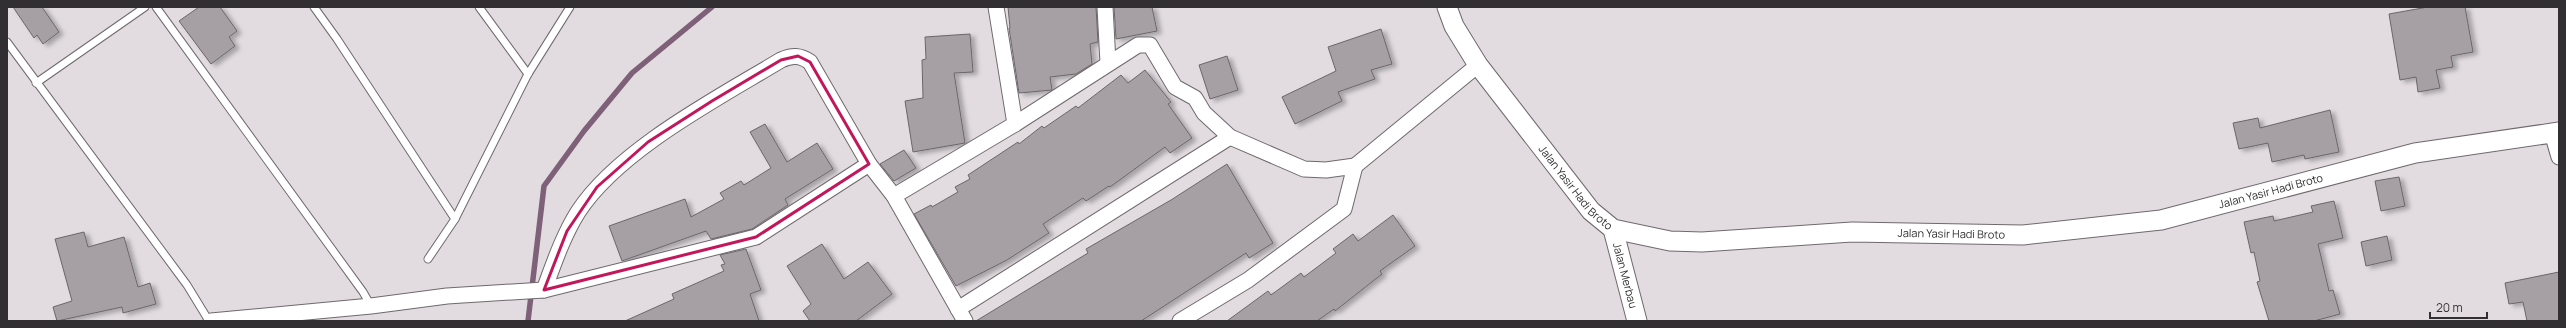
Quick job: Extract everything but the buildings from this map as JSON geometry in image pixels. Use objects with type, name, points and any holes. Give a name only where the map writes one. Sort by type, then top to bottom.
[{"type":"street","points":[[996,7],[1015,124]]},
{"type":"street","points":[[1105,7],[1108,63]]},
{"type":"street","name":"Jalan Yasir Hadi Broto","points":[[1447,7],[1454,26],[1478,65],[1591,211],[1613,229],[1670,242],[1702,242],[1852,232],[2023,235],[2074,231],[2161,220],[2416,153],[2555,133]]},
{"type":"street","points":[[894,196],[1015,124],[1138,44],[1150,45],[1175,88],[1195,98],[1204,113],[1230,137],[1304,169],[1326,170],[1355,166],[1478,65]]},
{"type":"street","points":[[540,290],[567,231],[597,187],[648,142],[712,101],[790,56],[804,58],[810,62],[869,164],[894,196],[962,315],[1230,137]]},
{"type":"street","points":[[2555,133],[2559,157]]},
{"type":"street","points":[[210,321],[371,306],[488,293],[540,290],[756,237],[869,164]]},
{"type":"street","points":[[1180,321],[1248,280],[1344,209],[1355,166]]},
{"type":"street","name":"Jalan Merbau","points":[[1613,229],[1637,321]]},
{"type":"lane","points":[[36,83],[145,7]]},
{"type":"lane","points":[[156,7],[363,292],[371,306]]},
{"type":"lane","points":[[314,7],[337,39],[455,219]]},
{"type":"lane","points":[[479,7],[528,74]]},
{"type":"lane","points":[[428,259],[455,219],[528,74],[570,7]]},
{"type":"lane","points":[[7,42],[187,285],[210,321]]},
{"type":"highlighted area","points":[[798,56],[810,62],[869,164],[756,237],[544,290],[567,231],[597,187],[648,142],[712,101],[781,60]]},
{"type":"waterway","points":[[528,321],[544,186],[584,131],[632,73],[712,7]]}]
